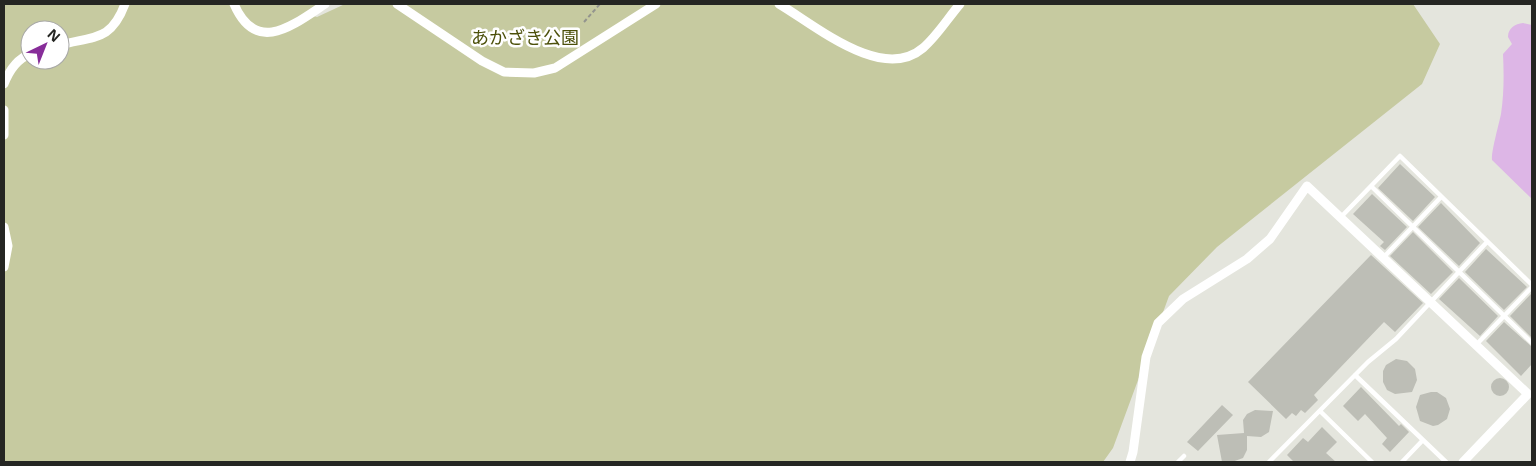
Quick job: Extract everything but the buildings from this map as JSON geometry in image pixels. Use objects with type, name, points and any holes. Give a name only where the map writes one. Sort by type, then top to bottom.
[{"type":"street","points":[[70,42],[108,33],[118,22],[124,4]]},
{"type":"street","points":[[234,4],[238,13],[253,30],[268,33],[296,23],[325,4]]},
{"type":"street","points":[[397,4],[490,65],[504,72],[534,73],[555,68],[656,4]]},
{"type":"street","points":[[779,4],[870,56],[893,61],[908,57],[923,48],[960,4]]},
{"type":"street","points":[[4,84],[8,74],[20,59]]},
{"type":"street","points":[[4,110],[4,135]]},
{"type":"street","points":[[1130,462],[1134,452],[1146,357],[1158,323],[1183,299],[1247,259],[1270,239],[1307,186],[1476,345],[1530,392],[1463,462]]},
{"type":"street","points":[[4,227],[8,246],[4,267]]},
{"type":"lane","points":[[1340,218],[1400,156],[1532,286],[1476,345]]},
{"type":"lane","points":[[1371,186],[1532,343]]},
{"type":"lane","points":[[1383,258],[1441,197]]},
{"type":"lane","points":[[1272,461],[1355,375],[1396,339],[1488,242]]},
{"type":"lane","points":[[1355,375],[1446,462]]},
{"type":"lane","points":[[1320,411],[1372,462]]},
{"type":"lane","points":[[1402,462],[1423,440]]},
{"type":"lane","points":[[1178,462],[1184,456]]},
{"type":"path","points":[[584,22],[600,4]]},
{"type":"green space","name":"あかざき公園","points":[[4,4],[325,4],[310,15],[317,17],[345,4],[1413,4],[1440,44],[1422,84],[1217,247],[1169,296],[1113,448],[1103,462],[4,462]]},
{"type":"shaded area","points":[[1523,23],[1532,25],[1532,199],[1492,160],[1502,106],[1504,84],[1503,54],[1512,44],[1508,37],[1511,29],[1515,25]]}]
